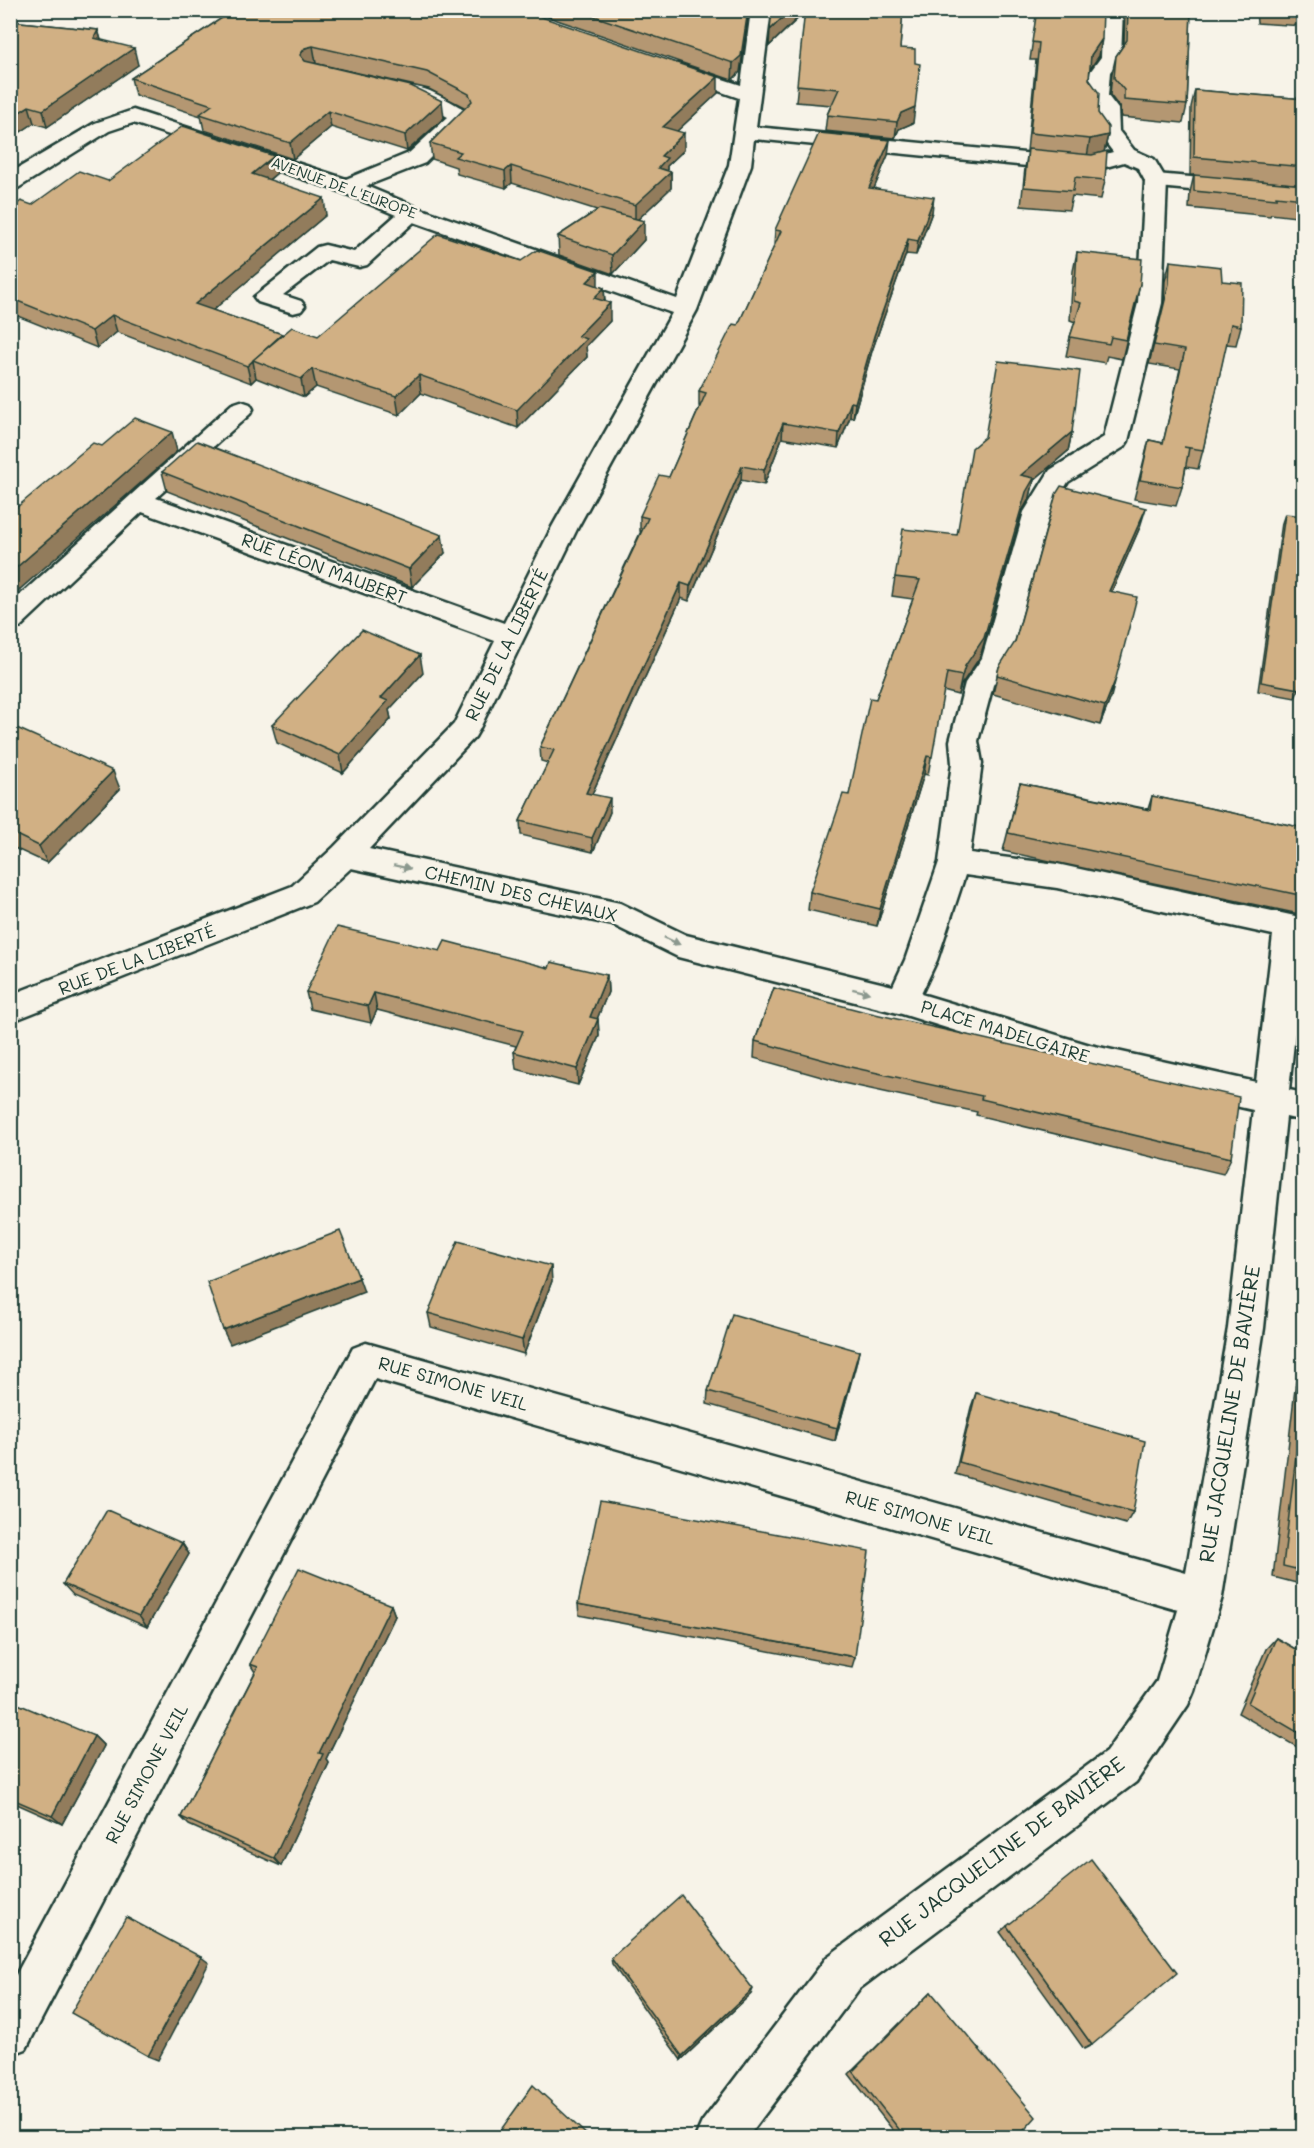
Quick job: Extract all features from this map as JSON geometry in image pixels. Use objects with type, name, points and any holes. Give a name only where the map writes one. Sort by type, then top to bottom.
[{"type":"street","name":"RUE DE LA LIBERTÉ","points":[[10,1010],[303,894],[345,855],[465,730],[565,527],[685,310],[740,165],[761,10]]},
{"type":"street","points":[[1113,10],[1111,57],[1100,72],[1098,97],[1108,109],[1108,131],[1143,166]]},
{"type":"street","points":[[663,66],[749,95]]},
{"type":"street","points":[[347,186],[417,158],[462,116],[421,95],[379,86]]},
{"type":"street","name":"AVENUE DE L'EUROPE","points":[[10,183],[102,126],[134,116],[347,186],[411,213],[685,310]]},
{"type":"street","points":[[743,132],[1088,166],[1143,166],[1304,194]]},
{"type":"street","name":"PLACE MADELGAIRE","points":[[1143,166],[1150,303],[1114,441],[1059,476],[1037,512],[995,660],[979,683],[963,741],[967,763],[954,862],[921,960],[902,1001],[1090,1059],[1287,1103]]},
{"type":"street","points":[[293,306],[266,297],[325,252],[359,260],[411,213]]},
{"type":"street","points":[[10,620],[241,409]]},
{"type":"street","name":"RUE LÉON MAUBERT","points":[[138,501],[511,636]]},
{"type":"street","name":"CHEMIN DES CHEVAUX","points":[[345,855],[620,915],[678,945],[902,1001]]},
{"type":"street","points":[[954,862],[1058,876],[1297,929],[1287,1103]]},
{"type":"street","name":"RUE JACQUELINE DE BAVIÈRE","points":[[718,2138],[843,1973],[1121,1767],[1174,1691],[1202,1597],[1246,1328],[1287,1103]]},
{"type":"street","name":"RUE SIMONE VEIL","points":[[10,2033],[366,1360],[1202,1597]]},
{"type":"building","points":[[234,10],[521,10],[718,77],[663,127],[684,133],[661,156],[667,158],[658,168],[671,172],[635,205],[511,166],[505,171],[455,157],[461,152],[430,143],[472,101],[469,94],[427,72],[313,46],[305,48],[300,55],[305,61],[411,86],[442,101],[405,135],[328,111],[290,143],[200,114],[212,105],[131,78]]},
{"type":"building","points":[[576,10],[748,10],[741,56],[733,63]]},
{"type":"building","points":[[772,10],[790,10],[770,30]]},
{"type":"building","points":[[805,10],[903,10],[900,48],[915,49],[915,63],[920,64],[915,107],[901,113],[897,122],[827,115],[839,89],[797,85]]},
{"type":"building","points":[[1037,10],[1103,10],[1102,39],[1091,55],[1089,79],[1099,93],[1098,113],[1108,127],[1108,135],[1090,139],[1030,133],[1039,43],[1032,42]]},
{"type":"building","points":[[1128,10],[1191,10],[1187,105],[1124,100],[1124,90],[1114,78],[1116,56],[1127,40]]},
{"type":"building","points":[[1260,10],[1304,10],[1304,16],[1260,13]]},
{"type":"building","points":[[10,21],[98,30],[94,38],[134,48],[43,110],[29,106],[10,118]]},
{"type":"building","points":[[1195,90],[1304,99],[1304,167],[1194,157]]},
{"type":"building","points":[[183,126],[274,156],[252,174],[324,198],[195,304],[282,334],[247,366],[112,315],[92,331],[10,298],[10,210],[21,201],[32,205],[79,171],[108,181]]},
{"type":"building","points":[[819,133],[890,140],[869,188],[934,197],[918,241],[908,239],[874,336],[855,403],[851,402],[839,433],[783,423],[764,470],[742,466],[690,586],[681,583],[586,793],[610,798],[592,838],[520,821],[554,750],[540,747],[648,518],[640,516],[659,475],[669,477],[706,393],[699,391],[733,324],[738,325],[781,231],[775,230]]},
{"type":"building","points":[[1028,149],[1092,155],[1107,151],[1105,180],[1075,177],[1073,191],[1024,187]]},
{"type":"building","points":[[1194,175],[1304,185],[1304,199],[1276,196],[1276,199],[1194,191]]},
{"type":"building","points":[[599,209],[644,221],[612,255],[558,236]]},
{"type":"building","points":[[438,234],[521,261],[537,250],[598,271],[587,282],[604,288],[594,298],[610,303],[578,336],[586,339],[517,410],[419,375],[396,396],[312,369],[301,379],[253,360],[292,327],[318,336]]},
{"type":"building","points":[[1077,252],[1142,259],[1140,284],[1126,340],[1111,337],[1109,344],[1070,337],[1081,303],[1074,301]]},
{"type":"building","points":[[1170,261],[1221,267],[1222,281],[1242,283],[1241,326],[1231,324],[1203,450],[1184,447],[1189,448],[1182,487],[1140,480],[1149,440],[1163,443],[1185,350],[1154,345],[1169,284]]},
{"type":"building","points":[[998,361],[1080,371],[1072,432],[1021,475],[1034,478],[1026,492],[984,638],[965,666],[962,676],[947,673],[932,757],[927,756],[880,909],[810,892],[843,794],[849,795],[870,698],[876,699],[920,580],[895,577],[903,529],[957,535],[972,448],[985,437]]},
{"type":"building","points":[[135,418],[172,432],[10,573],[10,513],[93,443],[102,446]]},
{"type":"building","points":[[197,441],[442,535],[409,569],[162,472]]},
{"type":"building","points":[[1061,486],[1146,508],[1109,591],[1137,597],[1116,678],[1105,706],[997,675],[999,667],[1015,642],[1056,494]]},
{"type":"building","points":[[1285,514],[1304,516],[1304,653],[1299,689],[1261,682]]},
{"type":"building","points":[[362,630],[420,655],[381,698],[388,701],[340,755],[272,725]]},
{"type":"building","points":[[10,725],[113,771],[39,846],[10,832]]},
{"type":"building","points":[[1020,783],[1150,810],[1152,796],[1304,828],[1304,896],[1008,833]]},
{"type":"building","points":[[337,927],[440,951],[445,941],[549,968],[551,962],[607,975],[590,1017],[598,1019],[577,1069],[514,1052],[523,1031],[374,993],[368,1006],[306,992]]},
{"type":"building","points":[[774,988],[862,1011],[1239,1097],[1231,1158],[981,1099],[982,1096],[846,1066],[755,1041]]},
{"type":"building","points":[[340,1231],[359,1278],[223,1330],[207,1282]]},
{"type":"building","points":[[458,1241],[551,1266],[522,1340],[428,1313]]},
{"type":"building","points":[[732,1314],[859,1351],[837,1428],[708,1391]]},
{"type":"building","points":[[1304,1388],[1304,1571],[1283,1566]]},
{"type":"building","points":[[976,1393],[1145,1441],[1133,1512],[959,1462]]},
{"type":"building","points":[[600,1501],[869,1551],[855,1657],[578,1604]]},
{"type":"building","points":[[107,1510],[182,1543],[139,1616],[63,1584]]},
{"type":"building","points":[[299,1568],[391,1605],[319,1753],[323,1754],[274,1858],[181,1817],[258,1667],[250,1664]]},
{"type":"building","points":[[1276,1638],[1304,1654],[1304,1736],[1248,1703]]},
{"type":"building","points":[[18,1704],[94,1736],[52,1816],[10,1798],[10,1716]]},
{"type":"building","points":[[1091,1859],[1177,1973],[1092,2045],[1007,1926]]},
{"type":"building","points":[[681,1895],[753,1989],[682,2056],[611,1958]]},
{"type":"building","points":[[126,1917],[201,1957],[148,2056],[71,2013]]},
{"type":"building","points":[[931,1992],[1036,2117],[1017,2138],[906,2138],[853,2071]]},
{"type":"building","points":[[533,2085],[590,2138],[495,2138]]}]
